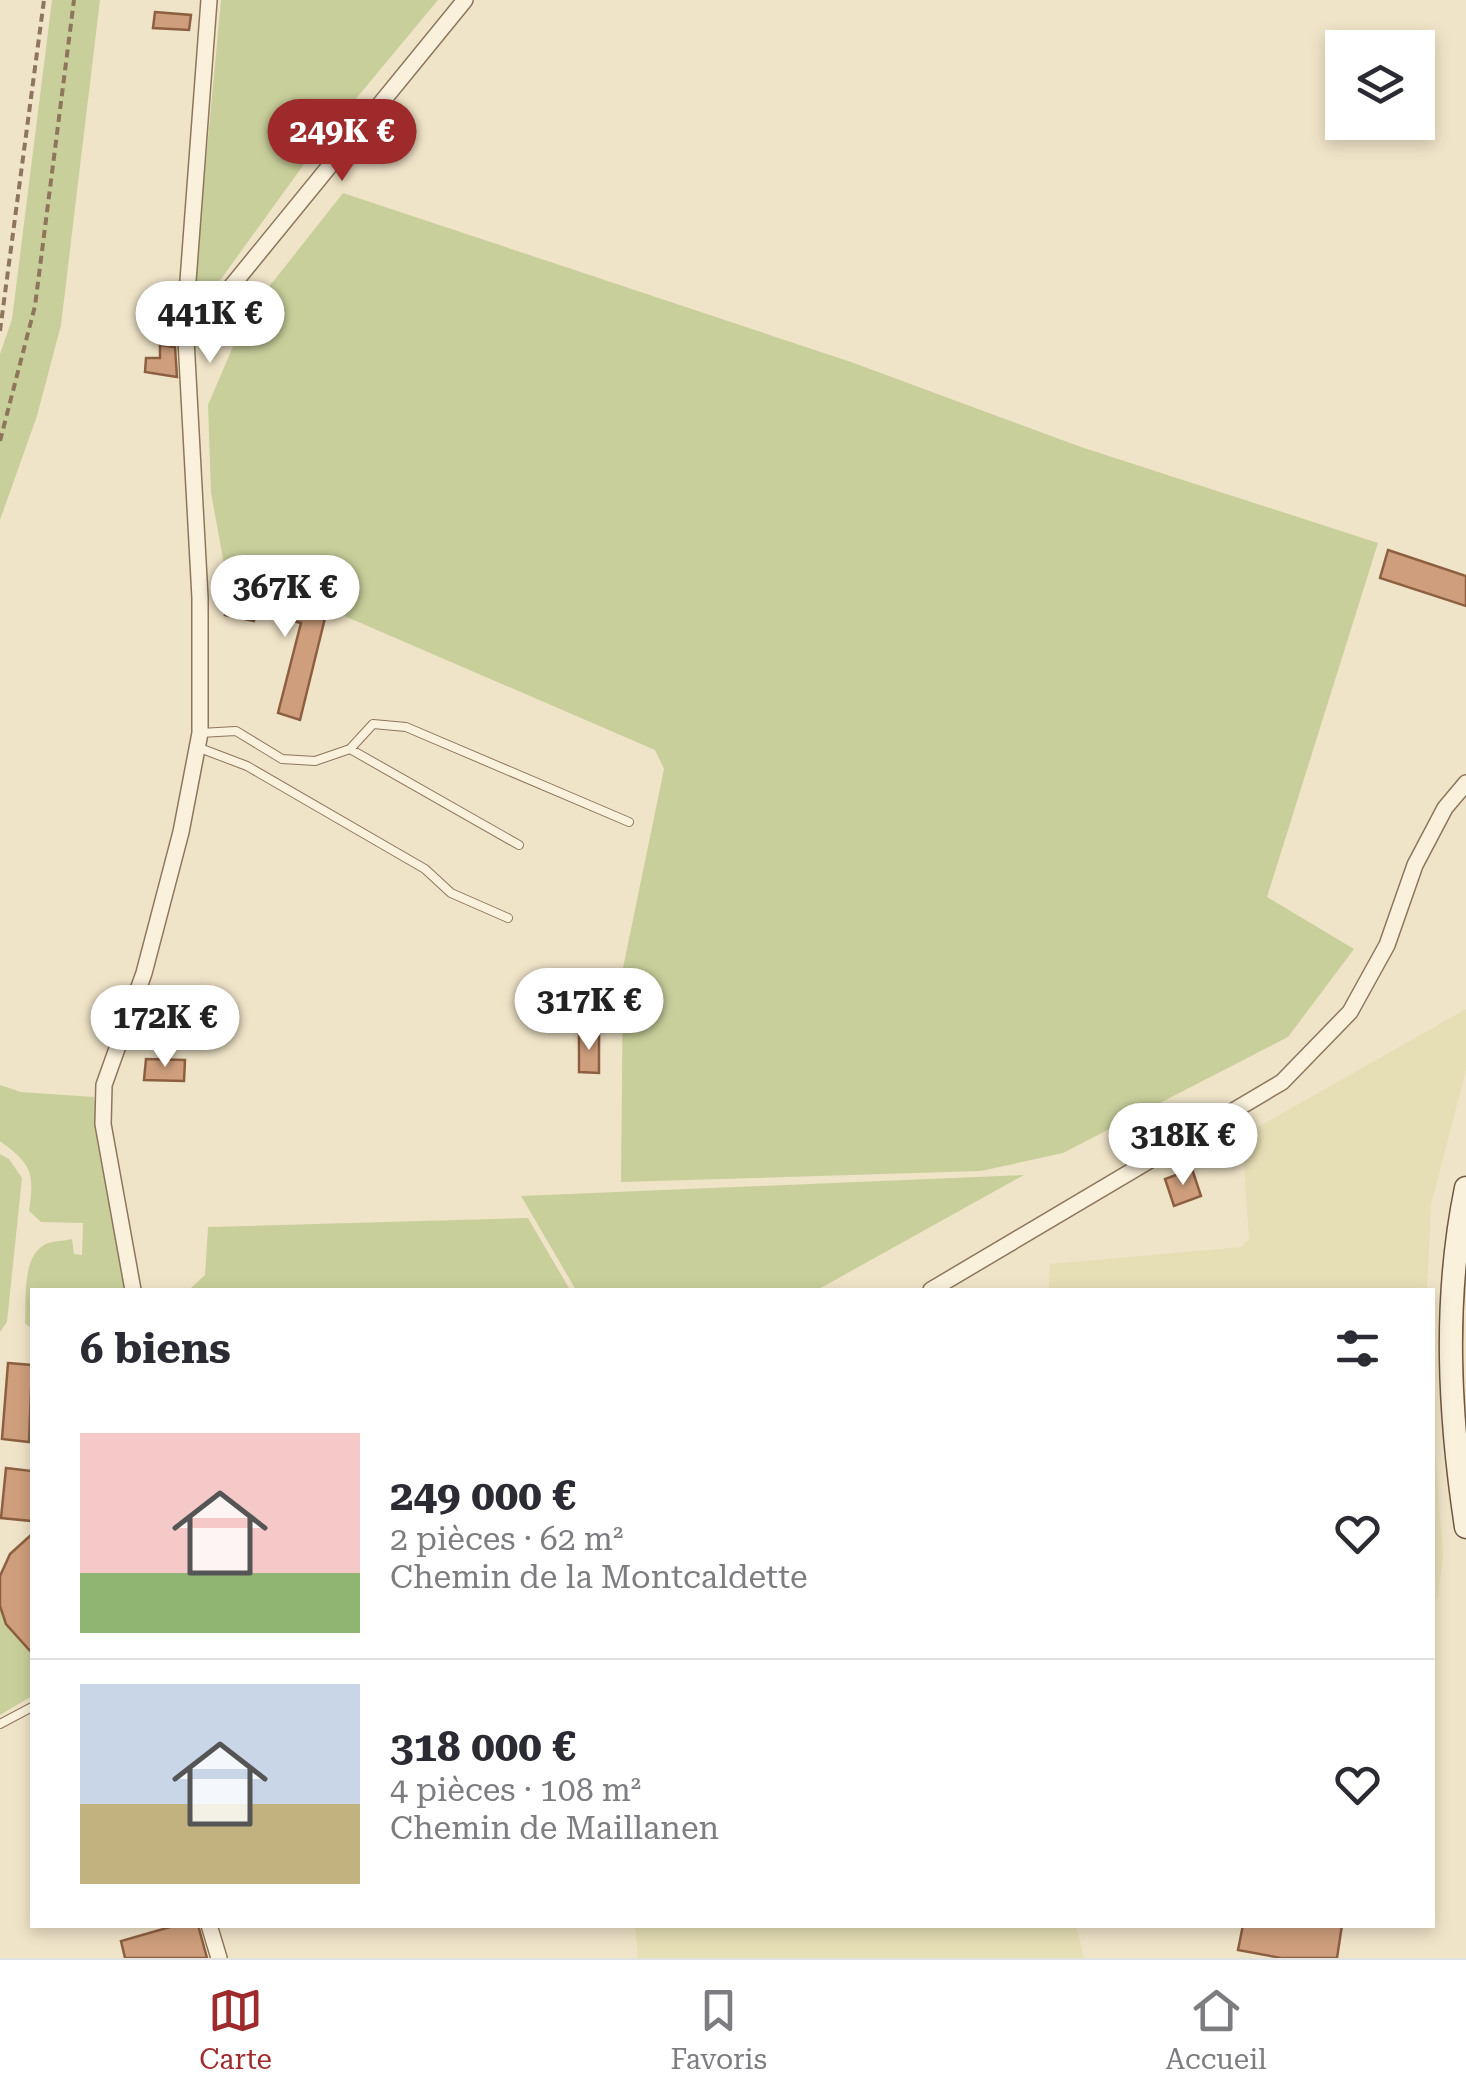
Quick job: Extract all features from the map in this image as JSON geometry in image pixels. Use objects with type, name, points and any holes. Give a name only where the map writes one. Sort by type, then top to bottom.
[{"type":"main road","points":[[1466,1188],[1456,1239],[1450,1316],[1456,1463],[1466,1527]]},
{"type":"street","points":[[133,1288],[103,1124],[104,1085],[144,973],[181,832],[198,740],[200,598],[186,342],[209,0]]},
{"type":"street","points":[[186,342],[464,0]]},
{"type":"street","points":[[934,1288],[1282,1082],[1350,1012],[1387,945],[1415,864],[1445,808],[1466,783]]},
{"type":"street","points":[[210,1928],[219,1958]]},
{"type":"lane","points":[[198,740],[236,731],[282,759],[314,761],[350,749],[373,724],[406,727],[629,822]]},
{"type":"lane","points":[[198,740],[426,869],[452,893],[508,918]]},
{"type":"lane","points":[[350,749],[519,845]]},
{"type":"lane","points":[[0,1724],[30,1708]]},
{"type":"path","points":[[0,330],[44,0]]},
{"type":"path","points":[[0,441],[35,306],[74,0]]},
{"type":"shaded area","points":[[1466,1009],[1466,1070],[1431,1205],[1427,1288],[1049,1288],[1050,1264],[1241,1247],[1249,1239],[1242,1136]]},
{"type":"shaded area","points":[[1435,1449],[1443,1555],[1435,1599]]},
{"type":"shaded area","points":[[635,1928],[1077,1928],[1084,1958],[638,1958]]},
{"type":"green space","points":[[52,0],[100,0],[61,325],[37,416],[0,520],[0,354],[12,319]]},
{"type":"green space","points":[[221,0],[438,0],[320,142],[206,295],[194,289]]},
{"type":"green space","points":[[343,193],[851,362],[1081,447],[1378,543],[1267,897],[1354,949],[1288,1037],[1063,1153],[981,1171],[621,1182],[623,968],[664,769],[655,750],[224,564],[211,493],[208,405],[246,316]]},
{"type":"green space","points":[[0,1085],[21,1092],[94,1097],[125,1288],[30,1288],[30,1327],[25,1324],[27,1279],[33,1257],[48,1243],[72,1239],[74,1254],[82,1255],[83,1223],[41,1222],[29,1211],[28,1170],[0,1141]]},
{"type":"green space","points":[[0,1154],[9,1159],[22,1178],[7,1322],[0,1332]]},
{"type":"green space","points":[[1024,1175],[821,1288],[575,1288],[521,1196]]},
{"type":"green space","points":[[528,1218],[569,1288],[191,1288],[205,1275],[208,1227]]},
{"type":"green space","points":[[0,1606],[22,1642],[30,1646],[30,1697],[0,1715]]},
{"type":"building","points":[[155,12],[191,15],[189,30],[153,28]]},
{"type":"building","points":[[160,345],[175,347],[177,377],[145,372],[146,358],[160,358]]},
{"type":"building","points":[[1388,550],[1466,576],[1466,606],[1380,578]]},
{"type":"building","points":[[231,587],[272,594],[325,618],[300,720],[278,713],[301,623],[256,612],[254,621],[225,615]]},
{"type":"building","points":[[579,1034],[599,1034],[599,1073],[579,1072]]},
{"type":"building","points":[[146,1059],[185,1060],[184,1081],[144,1080]]},
{"type":"building","points":[[1192,1169],[1201,1196],[1174,1206],[1165,1179]]},
{"type":"building","points":[[8,1363],[30,1365],[29,1442],[2,1439]]},
{"type":"building","points":[[6,1468],[30,1471],[30,1521],[1,1518]]},
{"type":"building","points":[[30,1536],[30,1651],[6,1624],[0,1606],[0,1576],[10,1554]]},
{"type":"building","points":[[166,1928],[199,1928],[207,1958],[125,1958],[121,1941]]},
{"type":"building","points":[[1242,1928],[1342,1928],[1337,1958],[1281,1958],[1238,1950]]}]
